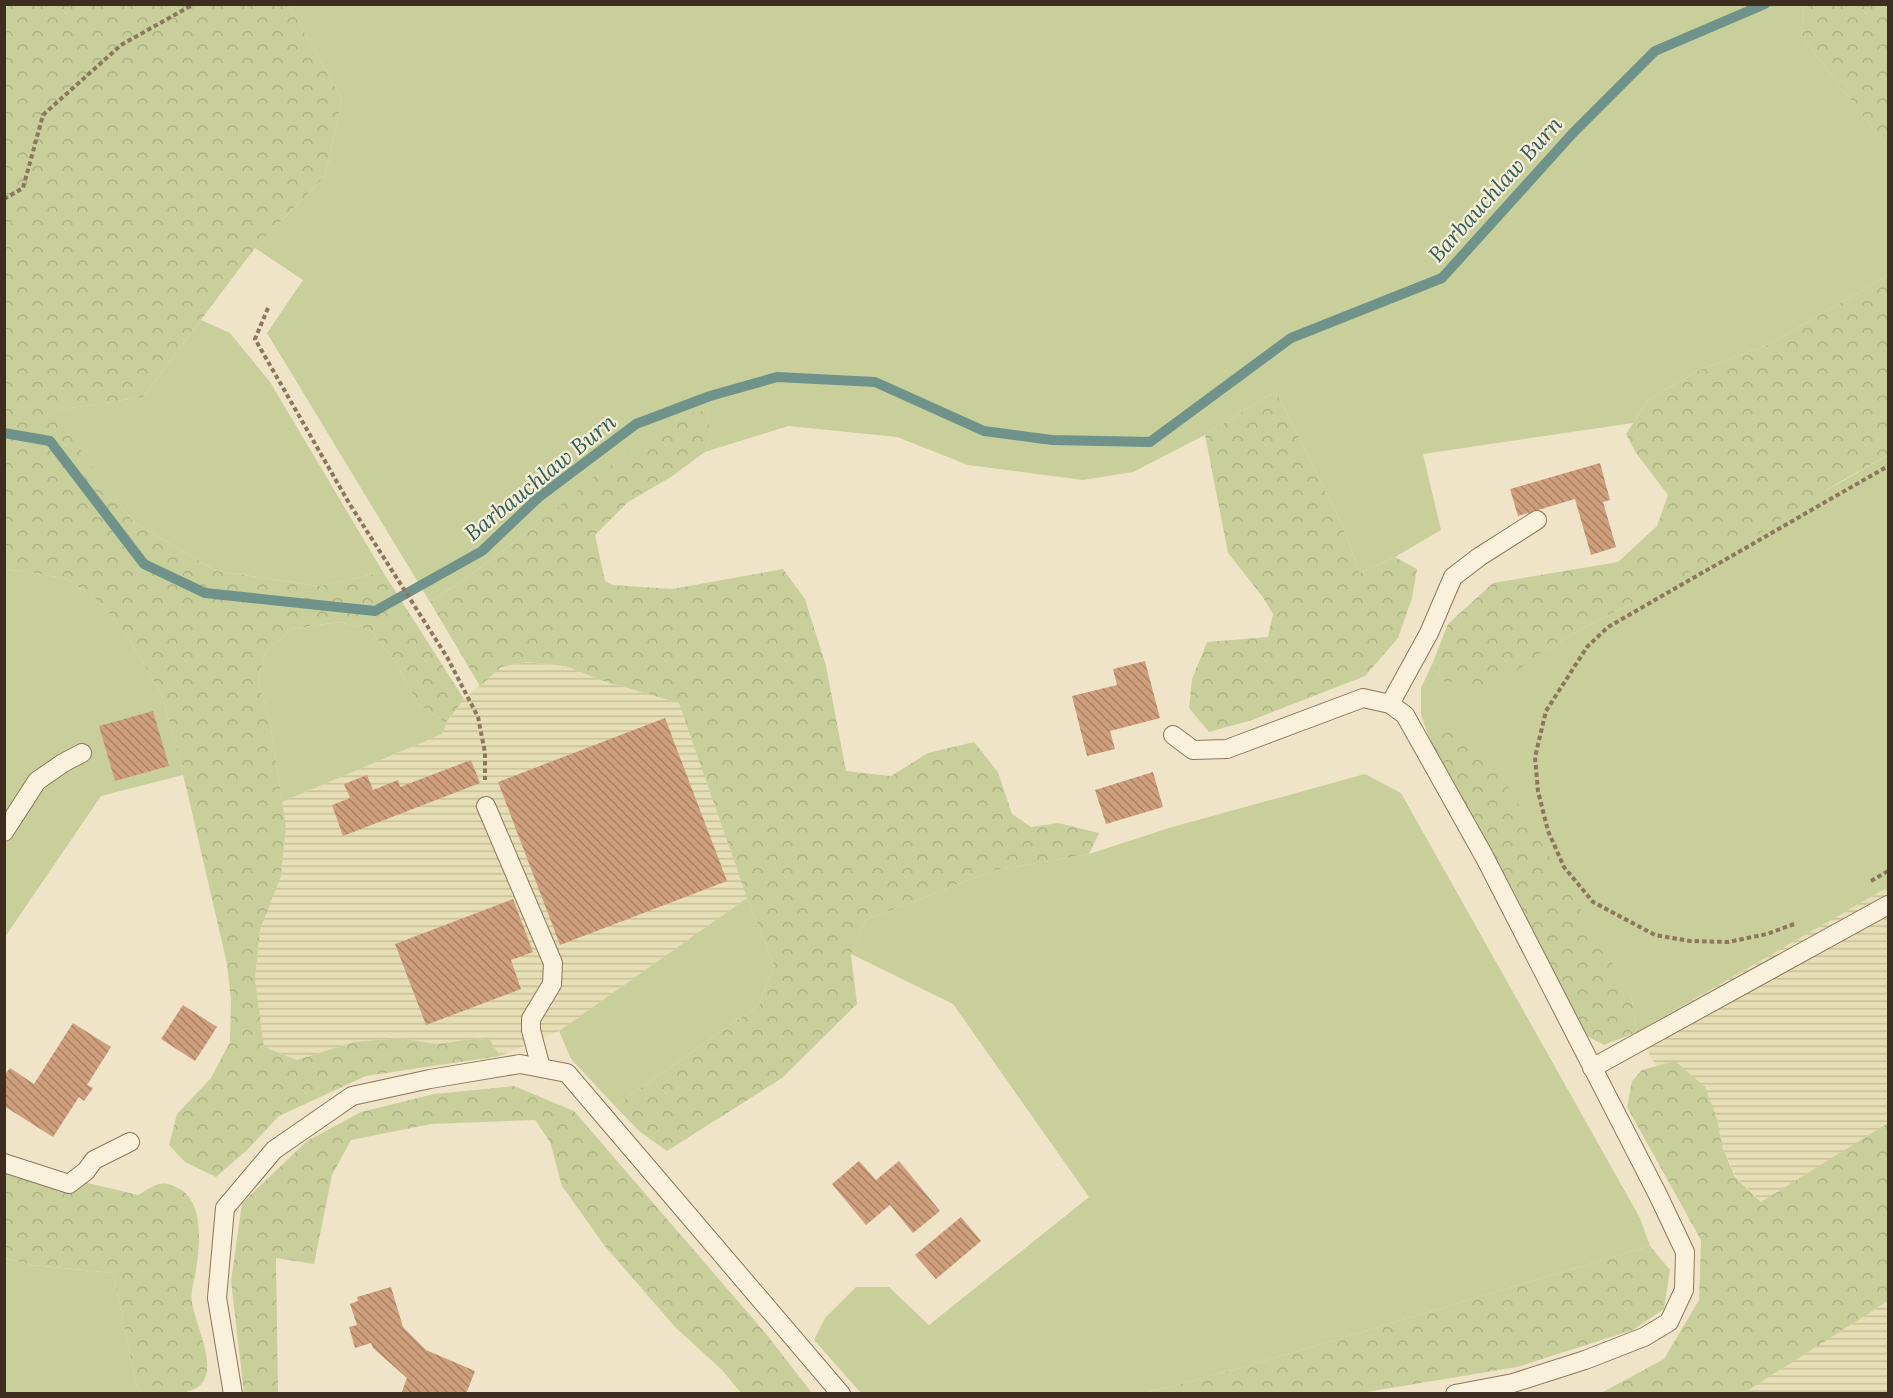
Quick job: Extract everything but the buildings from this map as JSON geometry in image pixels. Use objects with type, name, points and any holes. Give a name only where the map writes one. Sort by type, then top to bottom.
[{"type":"lane","points":[[1390,704],[1429,633],[1453,577],[1479,557],[1537,520]]},
{"type":"lane","points":[[1173,735],[1193,750],[1227,748],[1363,698],[1390,704],[1405,715],[1467,826],[1658,1195],[1685,1252],[1684,1290],[1669,1322],[1644,1337],[1585,1360],[1513,1383],[1455,1394]]},
{"type":"lane","points":[[4,832],[37,781],[82,753]]},
{"type":"lane","points":[[486,806],[553,963],[552,984],[531,1019],[531,1030],[541,1068]]},
{"type":"lane","points":[[1592,1068],[1888,905]]},
{"type":"lane","points":[[233,1394],[217,1298],[225,1208],[274,1150],[352,1096],[430,1079],[520,1064],[567,1073],[841,1394]]},
{"type":"lane","points":[[4,1163],[69,1184],[86,1171],[93,1160],[130,1142]]},
{"type":"path","points":[[4,199],[23,188],[43,115],[121,45],[194,4]]},
{"type":"path","points":[[268,308],[255,339],[349,503],[447,657],[478,717],[485,753],[486,806]]},
{"type":"path","points":[[1797,923],[1767,934],[1728,942],[1690,941],[1655,935],[1593,902],[1564,867],[1548,831],[1538,791],[1535,757],[1546,711],[1587,647],[1608,627],[1888,466]]},
{"type":"path","points":[[1869,882],[1888,871]]},
{"type":"shaded area","points":[[526,662],[566,666],[600,680],[679,702],[747,898],[559,1031],[500,1056],[488,1037],[436,1044],[400,1038],[354,1042],[297,1060],[264,1047],[255,979],[260,930],[281,876],[286,827],[282,802],[442,734],[446,723],[464,699],[501,667]]},
{"type":"shaded area","points":[[1888,887],[1888,1123],[1762,1202],[1736,1177],[1723,1149],[1717,1119],[1675,1062],[1656,1066],[1637,1032]]},
{"type":"shaded area","points":[[1888,1301],[1888,1393],[1744,1393]]},
{"type":"green space","points":[[4,5],[289,5],[342,100],[325,176],[255,248],[143,397],[52,411],[133,522],[217,571],[319,586],[383,572],[464,699],[446,723],[418,704],[395,661],[371,631],[340,622],[291,629],[265,653],[258,681],[270,722],[286,827],[281,876],[260,930],[255,979],[264,1047],[297,1060],[354,1042],[400,1038],[436,1044],[488,1037],[500,1056],[366,1076],[279,1116],[247,1150],[216,1177],[185,1162],[169,1145],[177,1114],[211,1078],[230,1042],[231,1000],[227,964],[163,697],[125,632],[93,596],[64,578],[5,569]]},
{"type":"green space","points":[[289,5],[1811,5],[1804,7],[1801,35],[1888,148],[1888,275],[1770,344],[1702,369],[1648,400],[1633,423],[1423,454],[1441,530],[1395,557],[1360,573],[1341,522],[1276,391],[1205,435],[1133,472],[1083,480],[968,465],[897,437],[788,426],[705,452],[711,435],[707,411],[685,414],[469,576],[430,602],[267,333],[303,280],[255,248],[325,176],[342,100]]},
{"type":"green space","points":[[1811,5],[1888,5],[1888,148],[1801,35],[1804,7]]},
{"type":"green space","points":[[1888,275],[1888,455],[1838,483],[1728,553],[1578,631],[1538,655],[1498,685],[1444,682],[1433,662],[1448,624],[1493,583],[1618,562],[1657,526],[1668,495],[1636,453],[1626,434],[1648,400],[1702,369],[1770,344]]},
{"type":"green space","points":[[201,320],[230,333],[270,382],[383,572],[319,586],[217,571],[133,522],[51,411],[143,397]]},
{"type":"green space","points":[[1276,391],[1341,522],[1360,573],[1395,557],[1417,569],[1412,598],[1398,638],[1365,676],[1252,720],[1209,732],[1189,708],[1192,679],[1207,642],[1268,637],[1273,614],[1262,596],[1228,553],[1205,435]]},
{"type":"green space","points":[[707,410],[711,435],[705,452],[671,477],[628,502],[595,535],[605,581],[613,585],[672,589],[783,569],[805,599],[826,666],[846,771],[891,776],[928,753],[974,742],[998,772],[1012,814],[1031,827],[1058,823],[1099,833],[1089,854],[992,871],[866,920],[851,954],[857,1004],[782,1078],[667,1151],[639,1131],[615,1106],[759,1005],[774,965],[747,898],[679,703],[600,680],[566,666],[526,662],[501,667],[480,686],[430,602],[533,528],[598,474],[685,414]]},
{"type":"green space","points":[[1888,455],[1888,887],[1637,1032],[1631,995],[1434,751],[1421,715],[1421,688],[1433,662],[1444,682],[1538,655]]},
{"type":"green space","points":[[5,569],[64,578],[93,596],[125,632],[163,697],[183,775],[101,796],[5,937]]},
{"type":"green space","points":[[340,622],[371,631],[395,661],[418,704],[446,723],[442,734],[282,802],[270,722],[258,681],[265,653],[291,629]]},
{"type":"green space","points":[[1451,730],[1484,746],[1631,995],[1637,1032],[1604,1045],[1583,1034],[1434,751],[1435,740]]},
{"type":"green space","points":[[1365,774],[1401,793],[1640,1218],[1650,1246],[1244,1367],[1145,1393],[861,1393],[814,1340],[825,1318],[856,1287],[889,1287],[929,1325],[1089,1197],[953,1004],[851,954],[866,920],[992,871],[1089,854],[1169,828]]},
{"type":"green space","points":[[747,898],[774,965],[759,1005],[615,1106],[571,1059],[559,1031]]},
{"type":"green space","points":[[1675,1061],[1705,1087],[1717,1119],[1723,1149],[1735,1177],[1761,1202],[1888,1123],[1888,1301],[1744,1393],[1601,1393],[1664,1359],[1699,1300],[1701,1240],[1627,1107],[1632,1081],[1642,1070]]},
{"type":"green space","points":[[514,1086],[574,1111],[767,1335],[812,1393],[741,1393],[722,1370],[675,1327],[604,1245],[562,1186],[550,1142],[535,1120],[431,1124],[351,1140],[332,1175],[314,1264],[276,1258],[278,1393],[244,1393],[231,1281],[242,1203],[307,1141],[361,1112],[434,1094]]},
{"type":"green space","points":[[4,1163],[138,1195],[163,1183],[180,1189],[188,1195],[197,1214],[199,1237],[192,1302],[204,1343],[207,1364],[203,1382],[198,1387],[184,1393],[166,1394],[142,1393],[137,1388],[113,1273],[33,1265],[5,1258]]},
{"type":"green space","points":[[1650,1246],[1670,1270],[1664,1309],[1633,1330],[1517,1367],[1361,1393],[1145,1393],[1244,1367]]},
{"type":"green space","points":[[4,1258],[33,1265],[113,1273],[137,1388],[142,1393],[5,1393]]},
{"type":"waterway","name":"Barbauchlaw Burn","points":[[4,433],[50,441],[144,564],[205,593],[375,611],[482,551],[539,497],[636,424],[710,396],[777,377],[875,382],[984,431],[1052,440],[1150,442],[1291,338],[1442,278],[1572,134],[1655,51],[1765,4]]}]
